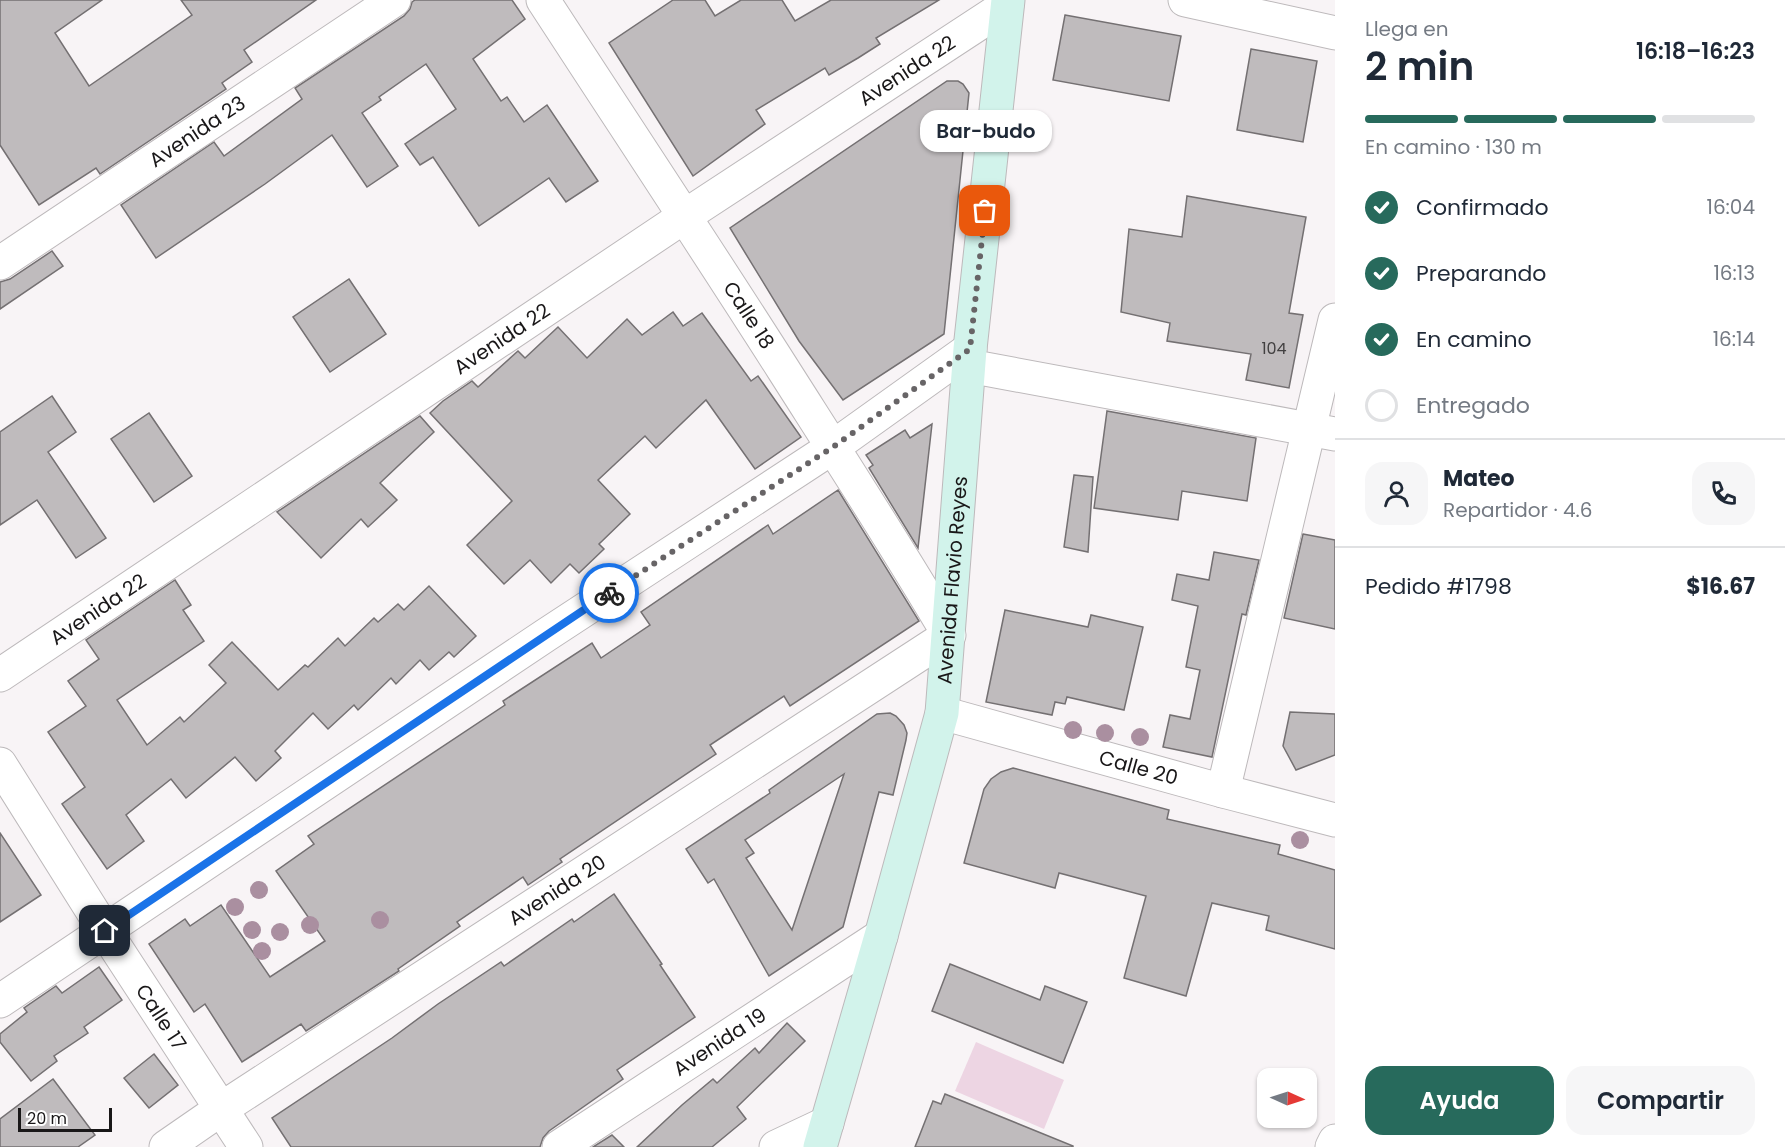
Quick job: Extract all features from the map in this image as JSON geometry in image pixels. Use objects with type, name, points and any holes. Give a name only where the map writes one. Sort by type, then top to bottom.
[{"type":"street","name":"Avenida 23","points":[[0,263],[394,0]]},
{"type":"street","name":"Calle 18","points":[[543,0],[833,447],[949,635]]},
{"type":"street","points":[[1185,0],[1335,33]]},
{"type":"street","name":"Avenida 22","points":[[0,675],[685,216],[1008,3]]},
{"type":"street","name":"Avenida Flavio Reyes","points":[[823,1135],[881,936],[942,713],[970,357],[1008,3]]},
{"type":"street","points":[[1223,791],[1322,432],[1335,320]]},
{"type":"street","points":[[0,1001],[546,635],[970,357],[1322,432]]},
{"type":"street","name":"Avenida 20","points":[[166,1147],[221,1108],[949,635]]},
{"type":"street","name":"Calle 20","points":[[942,713],[1335,820]]},
{"type":"street","name":"Calle 17","points":[[0,764],[105,931],[246,1147]]},
{"type":"street","name":"Avenida 19","points":[[560,1147],[881,936]]},
{"type":"street","points":[[776,1147],[823,1135]]},
{"type":"street","points":[[1332,1147],[1335,1141]]},
{"type":"shaded area","points":[[976,1042],[1064,1080],[1044,1129],[955,1091]]},
{"type":"building","points":[[0,0],[102,0],[55,33],[89,86],[192,15],[181,0],[316,0],[244,50],[252,62],[222,83],[226,89],[100,174],[96,168],[39,205],[0,145]]},
{"type":"building","points":[[415,0],[512,0],[525,19],[473,59],[501,101],[507,97],[524,122],[547,105],[598,181],[566,202],[549,178],[479,226],[433,157],[420,165],[405,144],[456,109],[426,64],[379,97],[381,100],[362,113],[398,166],[367,187],[332,135],[156,258],[121,205],[214,142],[224,156],[302,99],[295,88],[404,16]]},
{"type":"building","points":[[673,0],[705,0],[715,16],[741,0],[782,0],[795,21],[831,0],[939,0],[876,38],[880,44],[858,58],[829,75],[825,68],[756,110],[765,124],[693,176],[609,43]]},
{"type":"building","points":[[1065,15],[1181,36],[1169,101],[1053,80]]},
{"type":"building","points":[[1251,49],[1317,61],[1303,142],[1237,130]]},
{"type":"building","points":[[947,81],[958,81],[969,93],[944,334],[843,400],[799,341],[730,228]]},
{"type":"building","points":[[1187,196],[1306,217],[1289,313],[1303,315],[1289,388],[1246,380],[1251,354],[1167,341],[1170,323],[1121,312],[1129,229],[1182,237]]},
{"type":"building","points":[[52,251],[63,266],[0,309],[0,282],[10,279]]},
{"type":"building","points":[[349,279],[386,334],[330,372],[293,317]]},
{"type":"building","points":[[673,312],[683,326],[702,313],[751,381],[758,376],[801,437],[755,469],[706,400],[656,448],[645,436],[598,480],[630,514],[599,544],[604,549],[579,573],[570,564],[551,583],[530,560],[504,584],[467,545],[512,501],[430,413],[472,381],[478,387],[518,351],[525,358],[558,327],[587,358],[627,319],[642,335]]},
{"type":"building","points":[[52,396],[76,432],[48,452],[106,538],[76,558],[37,500],[0,525],[0,432]]},
{"type":"building","points":[[1107,411],[1256,438],[1247,501],[1182,491],[1178,520],[1094,508]]},
{"type":"building","points":[[149,413],[192,476],[154,502],[111,439]]},
{"type":"building","points":[[420,416],[434,432],[380,483],[397,500],[368,527],[361,519],[321,558],[277,512]]},
{"type":"building","points":[[932,424],[918,548],[869,468],[873,465],[866,455],[905,430],[910,438]]},
{"type":"building","points":[[1074,475],[1093,477],[1088,552],[1064,547]]},
{"type":"building","points":[[838,490],[919,621],[790,706],[784,696],[710,745],[716,754],[560,859],[562,862],[528,885],[523,877],[457,922],[460,926],[398,969],[399,971],[306,1031],[301,1024],[242,1062],[205,1004],[194,1012],[149,944],[185,919],[190,926],[221,905],[270,977],[325,941],[276,871],[314,844],[308,836],[505,705],[503,701],[592,643],[601,658],[650,625],[641,612],[768,525],[773,534]]},
{"type":"building","points":[[1303,534],[1335,540],[1335,629],[1284,618]]},
{"type":"building","points":[[1214,552],[1259,560],[1246,615],[1242,614],[1212,757],[1163,747],[1170,715],[1190,719],[1200,670],[1186,667],[1198,606],[1172,600],[1177,574],[1209,580]]},
{"type":"building","points":[[175,580],[191,605],[183,610],[204,641],[117,700],[147,745],[180,717],[184,722],[226,683],[209,665],[232,642],[278,690],[305,665],[308,667],[338,638],[345,646],[374,618],[378,622],[398,604],[404,610],[429,586],[476,636],[454,657],[449,652],[429,670],[420,660],[396,684],[391,678],[358,710],[354,705],[328,729],[313,713],[275,751],[281,758],[256,781],[235,757],[186,798],[171,779],[126,815],[144,841],[107,869],[62,804],[85,787],[48,732],[86,706],[68,681],[99,659],[86,640]]},
{"type":"building","points":[[1005,610],[1088,627],[1091,615],[1143,627],[1124,710],[1067,697],[1065,704],[1055,702],[1052,715],[986,702]]},
{"type":"building","points":[[1290,712],[1335,714],[1335,755],[1296,770],[1283,746]]},
{"type":"building","points":[[890,713],[896,716],[904,725],[907,733],[906,740],[893,795],[879,792],[843,927],[769,976],[714,879],[708,883],[686,849],[770,793],[769,790],[877,714]],"holes":[[[844,774],[792,930],[746,858],[754,853],[745,840]]]},
{"type":"building","points":[[1013,768],[1169,810],[1167,819],[1280,845],[1278,854],[1335,870],[1335,949],[1266,930],[1269,916],[1212,903],[1186,996],[1124,978],[1146,896],[1059,873],[1055,888],[964,863],[984,789],[991,779]]},
{"type":"building","points":[[0,833],[41,895],[0,922]]},
{"type":"building","points":[[614,894],[695,1017],[617,1070],[623,1079],[549,1131],[540,1147],[291,1147],[272,1118],[501,962],[504,966],[572,919],[574,922]]},
{"type":"building","points":[[950,964],[1040,1000],[1045,986],[1087,1002],[1063,1063],[932,1011]]},
{"type":"building","points":[[99,967],[122,1000],[84,1027],[88,1033],[54,1056],[57,1061],[31,1081],[0,1042],[0,1034],[27,1012],[24,1008],[56,986],[62,993]]},
{"type":"building","points":[[787,1023],[805,1041],[737,1107],[746,1119],[712,1147],[637,1147],[713,1079],[717,1083],[755,1048],[759,1053]]},
{"type":"building","points":[[154,1054],[178,1085],[149,1108],[124,1078]]},
{"type":"building","points":[[53,1079],[95,1135],[78,1147],[0,1147],[0,1119]]},
{"type":"building","points":[[945,1094],[1073,1147],[915,1147],[933,1101],[941,1104]]},
{"type":"building","points":[[612,1135],[624,1147],[593,1147]]},
{"type":"way so far","points":[[609,593],[833,447],[970,349],[985,211]]},
{"type":"place","name":"Bar-budo","points":[[985,211]]},
{"type":"route","points":[[105,931],[609,593]]}]
